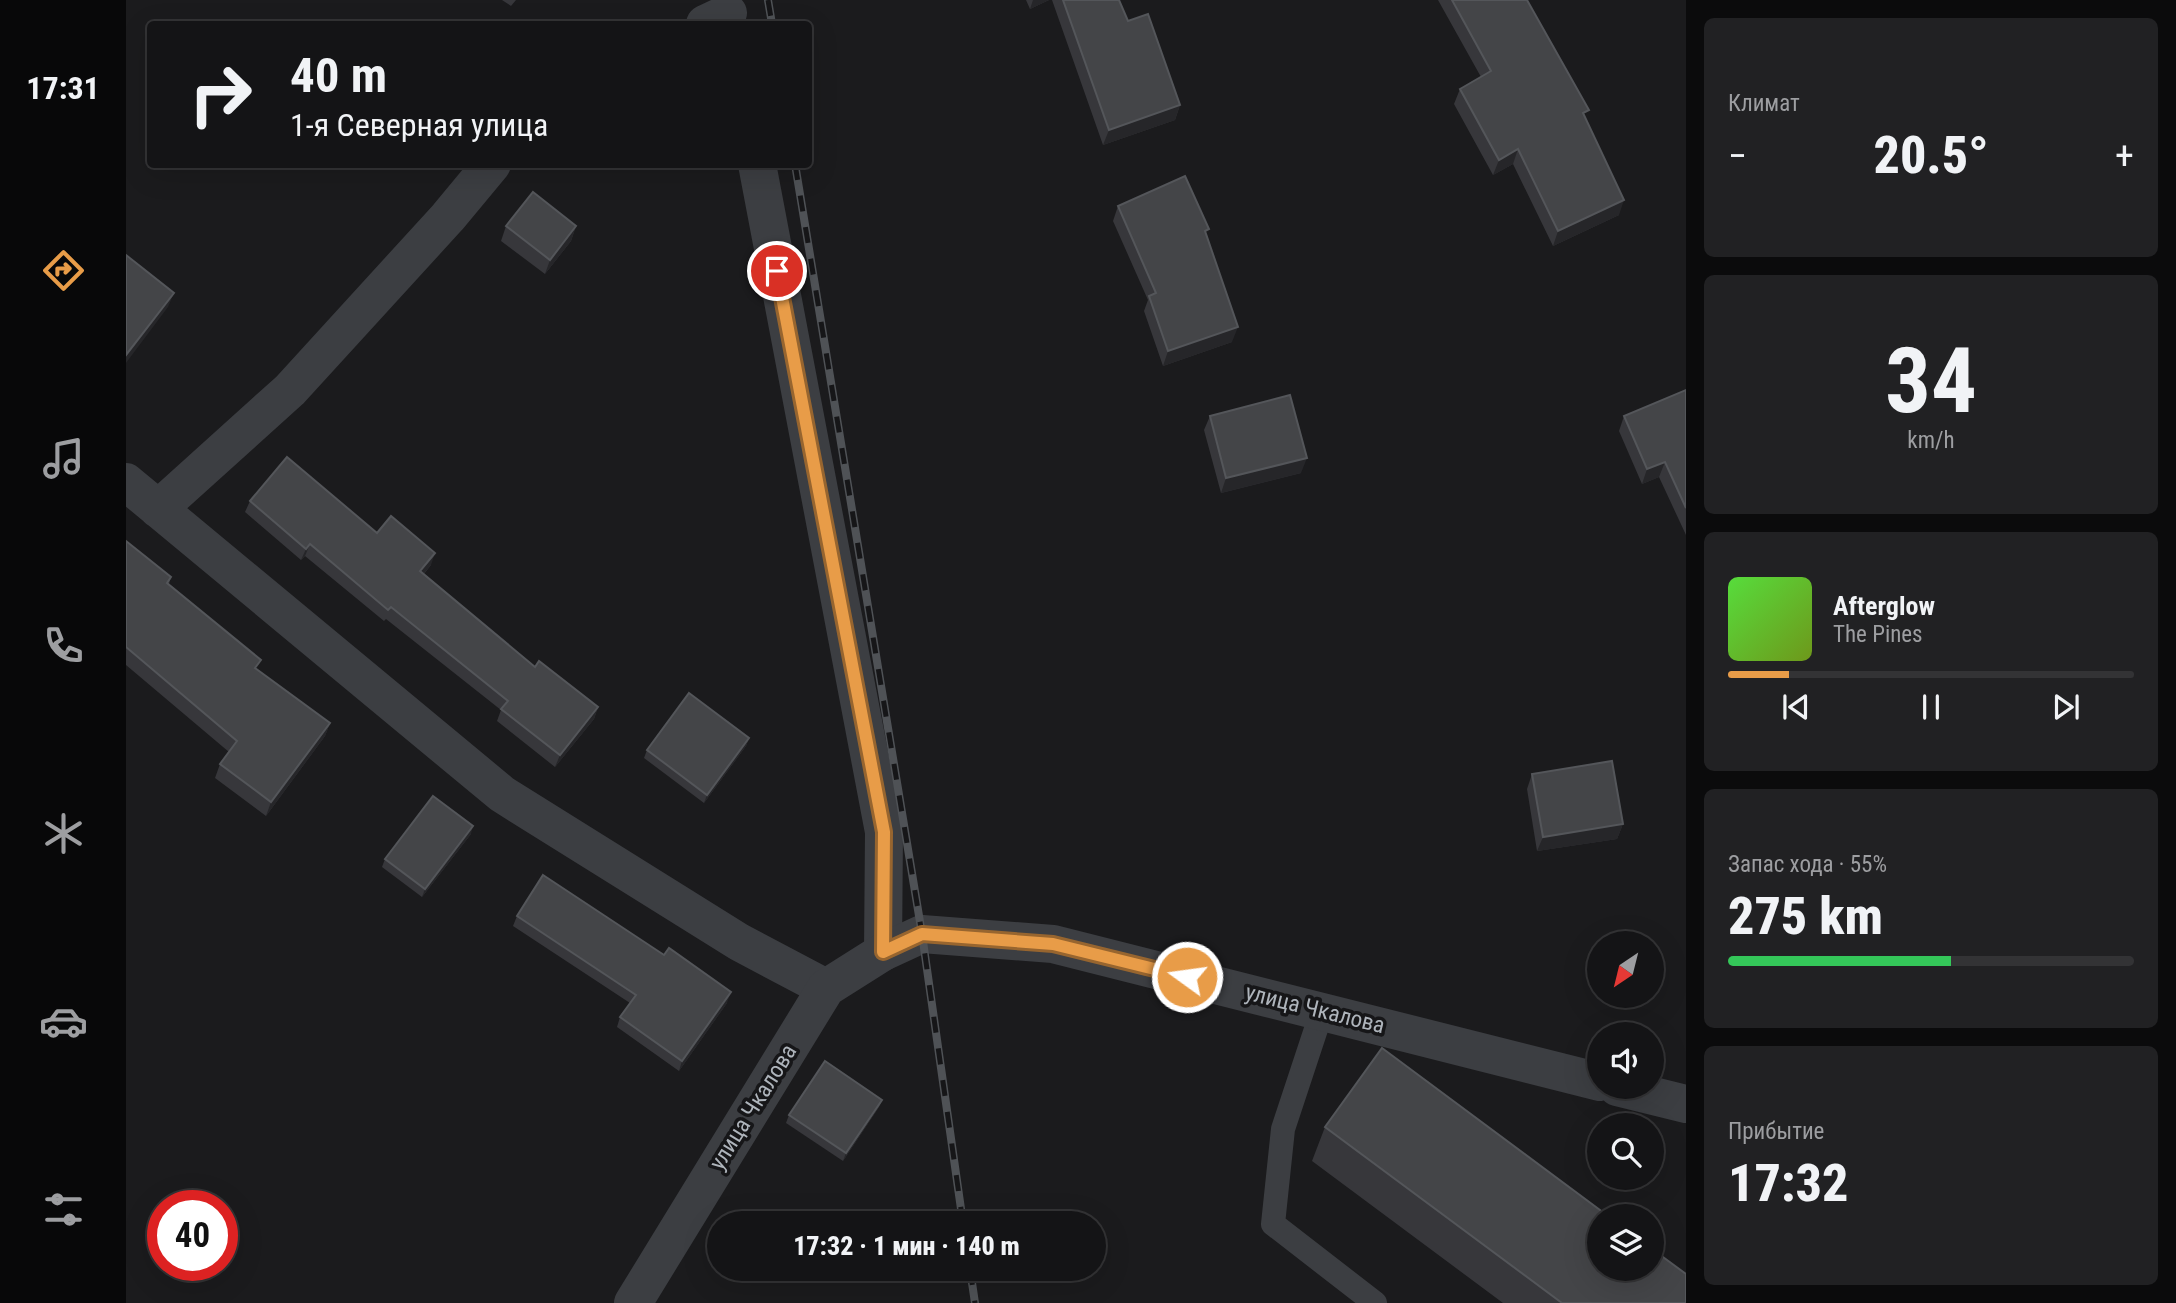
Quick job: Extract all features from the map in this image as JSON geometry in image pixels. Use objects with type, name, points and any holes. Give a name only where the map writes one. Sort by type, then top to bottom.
[{"type":"street","points":[[158,509],[290,390],[448,217],[489,168]]},
{"type":"street","points":[[758,168],[884,832],[883,952]]},
{"type":"street","points":[[126,482],[502,794],[738,942],[826,988]]},
{"type":"street","name":"улица Чкалова","points":[[633,1303],[826,988],[883,952],[922,934],[1053,944],[1587,1079]]},
{"type":"street","points":[[1664,1098],[1686,1104]]},
{"type":"lane","points":[[1322,1010],[1283,1129],[1273,1224],[1375,1303]]},
{"type":"building","points":[[1063,0],[1119,0],[1128,21],[1148,14],[1180,105],[1109,130]]},
{"type":"building","points":[[1452,0],[1527,0],[1589,110],[1583,113],[1624,200],[1558,231],[1518,149],[1499,160],[1460,89],[1491,71]]},
{"type":"building","points":[[1185,176],[1209,229],[1205,231],[1238,327],[1168,351],[1149,296],[1156,293],[1118,206]]},
{"type":"building","points":[[533,192],[576,226],[550,260],[506,226]]},
{"type":"building","points":[[126,255],[174,293],[126,355]]},
{"type":"building","points":[[1686,390],[1686,508],[1665,462],[1647,469],[1624,416]]},
{"type":"building","points":[[1290,395],[1307,458],[1226,478],[1210,416]]},
{"type":"building","points":[[287,457],[377,533],[391,516],[435,553],[420,571],[535,667],[539,661],[598,707],[560,755],[501,709],[508,701],[391,607],[388,610],[310,544],[306,549],[250,501]]},
{"type":"building","points":[[126,541],[171,577],[167,583],[261,660],[255,668],[330,723],[271,802],[220,764],[237,741],[126,647]]},
{"type":"building","points":[[689,693],[749,738],[707,795],[647,750]]},
{"type":"building","points":[[1612,761],[1623,824],[1543,837],[1532,774]]},
{"type":"building","points":[[433,796],[473,826],[425,889],[385,859]]},
{"type":"building","points":[[543,875],[664,955],[669,948],[731,992],[682,1061],[620,1017],[636,995],[517,916]]},
{"type":"building","points":[[1382,1048],[1592,1204],[1587,1204],[1587,1281],[1664,1281],[1664,1258],[1686,1274],[1686,1303],[1562,1303],[1325,1127]]},
{"type":"building","points":[[825,1061],[882,1100],[846,1153],[789,1115]]},
{"type":"railway","points":[[768,0],[772,21]]},
{"type":"railway","points":[[796,168],[922,934],[961,1211]]},
{"type":"railway","points":[[972,1281],[975,1303]]},
{"type":"route","points":[[777,271],[884,832],[883,952],[922,934],[1053,944],[1187,977]]}]
